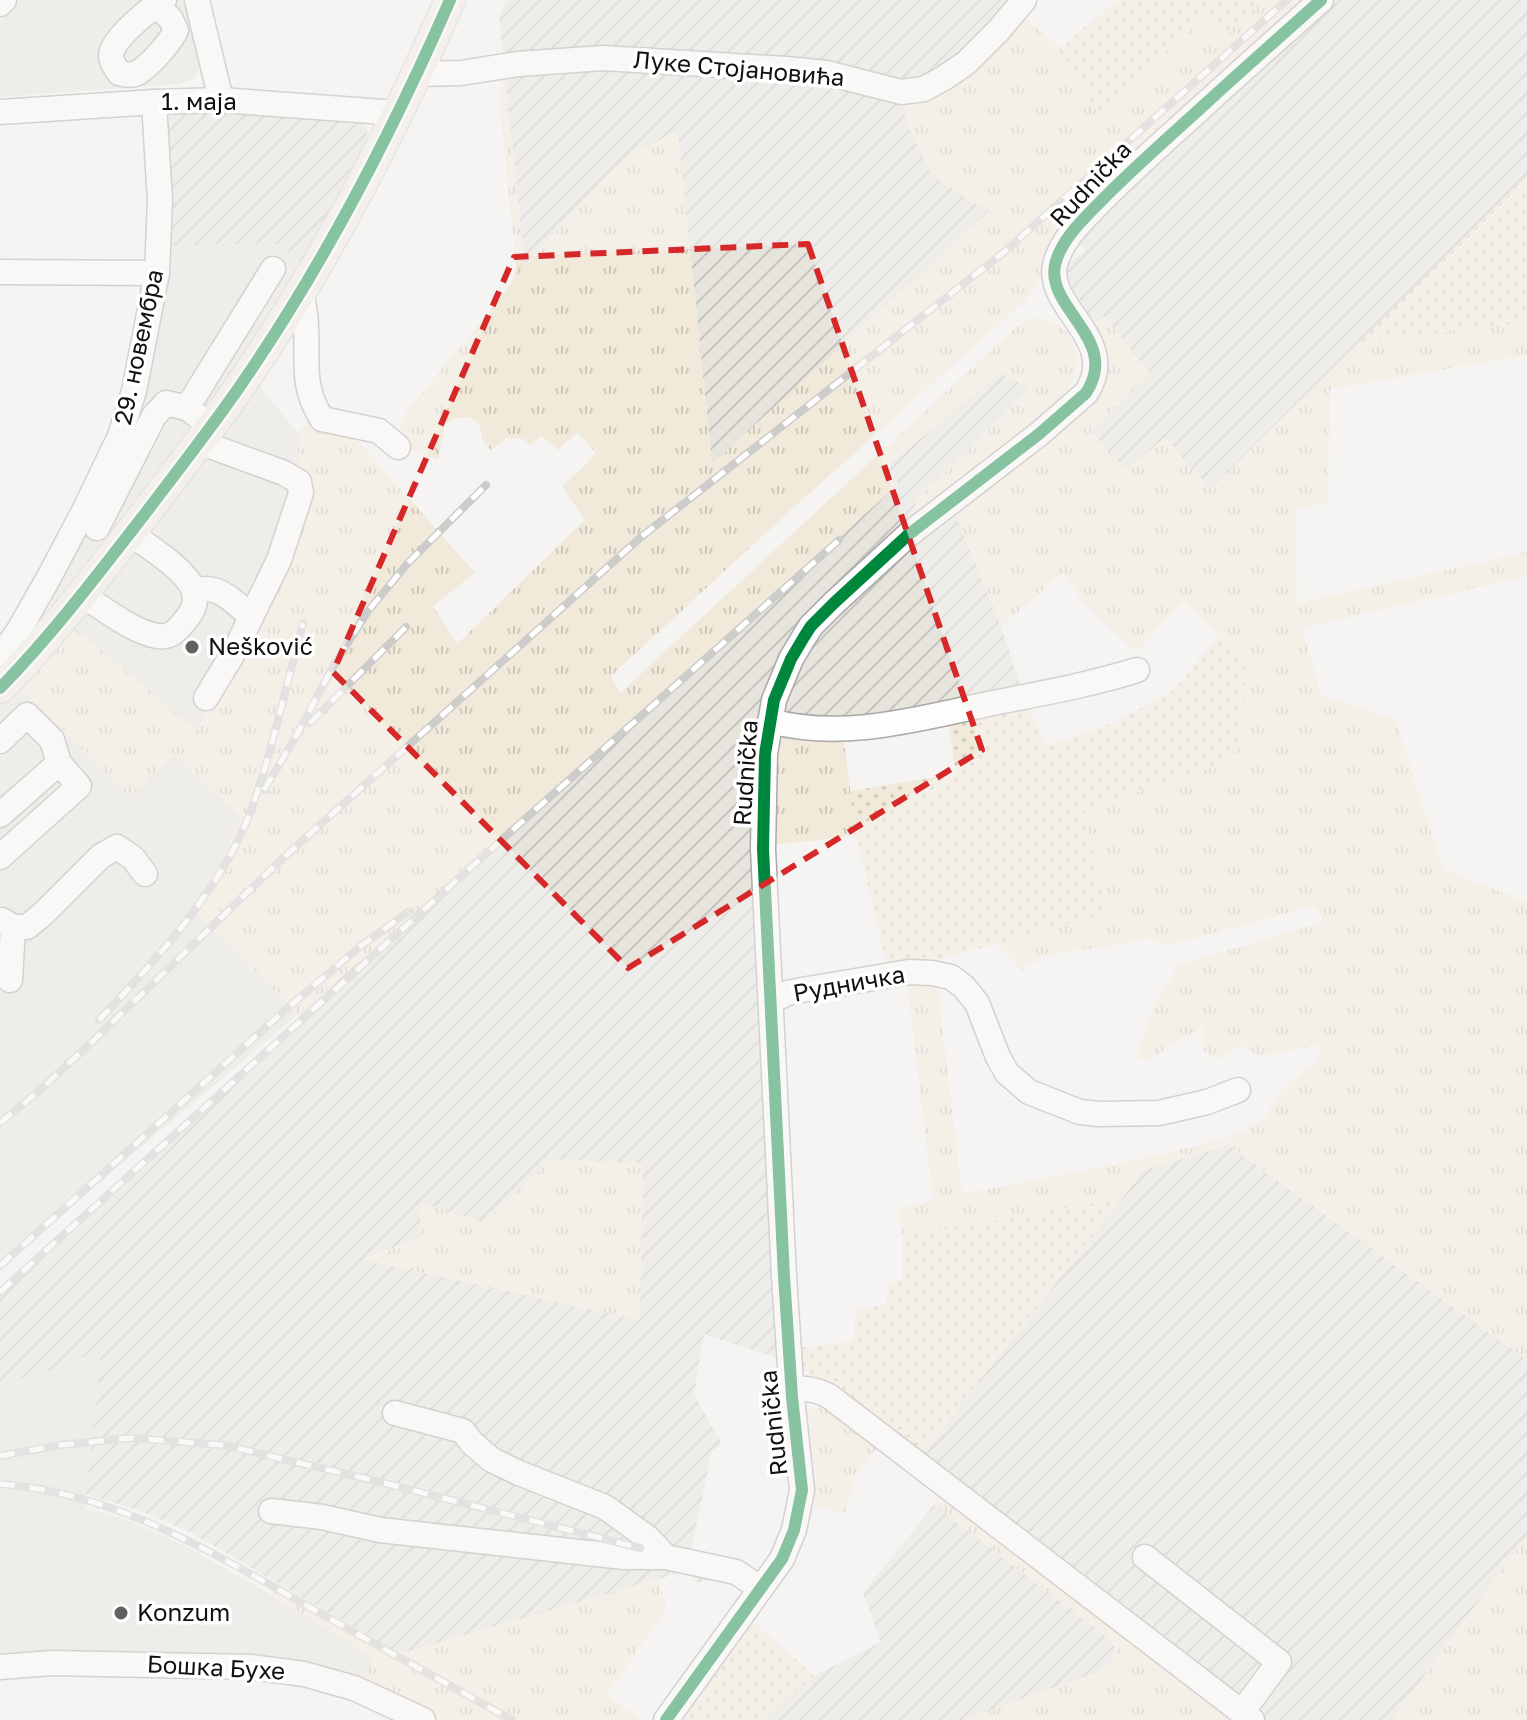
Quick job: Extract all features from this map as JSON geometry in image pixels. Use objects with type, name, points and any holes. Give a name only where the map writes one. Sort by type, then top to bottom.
[{"type":"main road","points":[[2,674],[82,595],[130,533],[199,426],[252,369],[336,230],[398,113],[450,0]]},
{"type":"street","points":[[0,4],[4,0]]},
{"type":"street","points":[[197,0],[221,100]]},
{"type":"street","name":"Луке Стојановића","points":[[417,74],[461,73],[518,64],[603,58],[827,73],[901,92],[924,89],[966,63],[1024,0]]},
{"type":"street","name":"Rudnička","points":[[666,1720],[782,1559],[789,1546],[801,1500],[802,1473],[791,1389],[763,849],[765,754],[777,691],[791,659],[811,626],[826,610],[908,535],[1039,434],[1086,393],[1095,370],[1093,349],[1062,297],[1054,273],[1064,244],[1138,165],[1321,0]]},
{"type":"street","name":"1. маја","points":[[0,112],[221,100],[398,113]]},
{"type":"street","name":"29. новембра","points":[[2,674],[19,630],[85,509],[120,436],[134,391],[157,273],[160,201],[154,102]]},
{"type":"street","points":[[199,426],[273,269]]},
{"type":"street","points":[[0,272],[157,273]]},
{"type":"street","points":[[301,289],[306,327],[306,377],[313,405],[322,419],[379,431],[398,447]]},
{"type":"street","points":[[97,528],[154,416],[166,403],[258,463],[299,482],[301,493],[279,560],[237,647],[206,698]]},
{"type":"street","points":[[82,595],[153,636],[165,637],[175,632],[192,613],[196,599],[193,586],[181,572],[130,533]]},
{"type":"street","points":[[194,592],[207,589],[219,593],[251,617]]},
{"type":"street","name":"Rudnička","points":[[770,721],[822,730],[888,725],[1094,683],[1137,670]]},
{"type":"street","points":[[0,741],[27,715],[52,740],[59,763],[79,786],[0,857]]},
{"type":"street","points":[[0,815],[59,763]]},
{"type":"street","points":[[10,980],[7,923],[27,927],[101,856],[117,847],[133,858],[145,874]]},
{"type":"street","name":"Рудничка","points":[[772,1001],[802,990],[909,972],[932,973],[951,977],[977,1003],[1007,1073],[1029,1092],[1080,1112],[1159,1113],[1207,1102],[1238,1090]]},
{"type":"street","points":[[791,1389],[816,1390],[829,1396],[1247,1716],[1279,1662],[1145,1557]]},
{"type":"street","points":[[395,1413],[463,1431],[492,1460],[605,1507],[648,1538],[666,1557]]},
{"type":"street","points":[[271,1511],[322,1517],[380,1530],[624,1557],[666,1557],[736,1572],[760,1588]]},
{"type":"street","name":"Бошка Бухе","points":[[0,1667],[52,1663],[252,1667],[304,1674],[354,1688],[423,1720]]},
{"type":"highlighted area","points":[[808,244],[982,750],[628,968],[333,672],[514,257]]},
{"type":"shaded area","points":[[20,0],[188,0],[202,62],[194,79],[178,84],[0,97],[0,22]]},
{"type":"shaded area","points":[[506,0],[1004,0],[1012,7],[969,201],[991,210],[712,464],[678,133],[666,136],[610,173],[524,266],[499,16]]},
{"type":"shaded area","points":[[1336,0],[1527,0],[1527,178],[1210,490],[1165,438],[1126,471],[1090,430],[1150,374],[1104,316],[1094,324],[1062,270],[1085,250],[1077,239],[1198,122]]},
{"type":"shaded area","points":[[172,110],[356,118],[367,128],[368,143],[304,263],[274,243],[168,246],[166,122]]},
{"type":"shaded area","points":[[274,243],[320,273],[253,379],[298,433],[298,466],[294,492],[271,560],[197,733],[241,817],[223,860],[192,908],[298,1014],[0,1267],[0,707],[72,626],[47,603],[141,404],[154,353],[168,246]]},
{"type":"shaded area","points":[[1000,372],[1030,388],[917,500],[906,529],[852,573],[765,707],[752,792],[756,952],[780,1359],[704,1334],[694,1395],[722,1444],[712,1451],[690,1555],[719,1578],[698,1583],[686,1571],[400,1654],[190,1532],[141,1511],[86,1494],[101,1350],[40,1374],[0,1383],[0,1292],[305,1021],[298,1014],[546,802],[898,484],[885,468]],"holes":[[[552,1159],[639,1320],[364,1259],[419,1238],[484,1222]]]},
{"type":"shaded area","points":[[954,511],[999,621],[1020,684],[842,726],[780,718],[796,672],[819,632]]},
{"type":"shaded area","points":[[1228,1145],[1527,1360],[1527,1535],[1392,1720],[1265,1720],[921,1456],[1144,1170]]},
{"type":"shaded area","points":[[101,1349],[85,1508],[127,1520],[181,1544],[375,1658],[362,1682],[0,1659],[0,1383],[40,1374]]},
{"type":"shaded area","points":[[934,1505],[1111,1640],[1116,1650],[1110,1664],[1097,1672],[963,1720],[763,1720],[814,1676],[881,1642],[863,1593]]},
{"type":"green space","points":[[1118,0],[1263,0],[1224,35],[1206,15],[1098,113],[1060,48]]},
{"type":"green space","points":[[1263,0],[1311,0],[1184,112],[1057,232],[1047,248],[1038,286],[1025,301],[611,676],[620,693],[1014,329],[1031,320],[1042,318],[1058,325],[1075,345],[1075,374],[1061,399],[906,529],[917,500],[1030,389],[1000,373],[885,468],[898,484],[546,802],[298,1014],[191,908],[223,860],[241,817],[174,755],[129,797],[20,687],[72,626],[198,732],[271,560],[294,492],[298,433],[313,416],[336,416],[475,573],[433,606],[457,644],[585,520],[562,487],[596,454],[578,432],[558,450],[541,436],[530,445],[524,439],[506,438],[491,450],[482,440],[479,425],[464,417],[445,425],[438,459],[412,451],[401,441],[400,426],[404,415],[514,278],[516,266],[500,109],[505,75],[525,266],[610,173],[637,149],[678,133],[712,464],[990,210],[969,201],[932,176],[905,120],[904,99],[1022,16],[1060,48],[1098,113],[1206,15],[1224,35]]},
{"type":"green space","points":[[1527,178],[1527,322],[1359,342]]},
{"type":"green space","points":[[1104,316],[1151,374],[1091,431],[1126,470],[1165,437],[1210,489],[1359,342],[1527,322],[1527,355],[1330,389],[1328,502],[1295,510],[1297,603],[1527,552],[1527,576],[1302,628],[1321,695],[1395,720],[1444,870],[1527,902],[1527,1360],[1228,1145],[1144,1170],[1121,1199],[902,1236],[898,1209],[933,1200],[907,981],[937,982],[962,1194],[1137,1160],[1224,1139],[1262,1121],[1285,1086],[1316,1064],[1322,1044],[1260,1056],[1241,1045],[1216,1060],[1203,1050],[1204,1026],[1146,1061],[1136,1056],[1154,1005],[1179,965],[1324,922],[1315,906],[1169,945],[1145,937],[1109,947],[1046,956],[1022,970],[996,943],[1106,913],[1084,809],[1226,763],[1245,660],[1183,600],[1136,653],[1081,600],[1063,572],[1001,627],[954,511],[1103,378],[1104,351],[1094,324]]},
{"type":"green space","points":[[1219,635],[1245,660],[1242,742],[1226,763],[1084,809],[1106,913],[905,969],[888,969],[856,836],[850,791],[956,774],[948,719],[1027,703],[1045,747],[1115,722],[1175,689]]},
{"type":"green space","points":[[780,718],[842,726],[856,836],[772,845],[772,766]]},
{"type":"green space","points":[[552,1159],[643,1163],[640,1320],[363,1260],[419,1239],[421,1203],[484,1222]]},
{"type":"green space","points":[[1121,1199],[921,1456],[799,1367],[799,1348],[854,1341],[855,1310],[886,1304],[888,1283],[902,1280],[902,1236]]},
{"type":"green space","points":[[822,1406],[879,1445],[855,1476],[845,1513],[810,1507],[816,1478],[805,1418],[809,1410]]},
{"type":"green space","points":[[937,1489],[1237,1720],[963,1720],[1097,1672],[1110,1664],[1116,1650],[1111,1640],[934,1505]]},
{"type":"green space","points":[[1527,1535],[1527,1720],[1392,1720]]},
{"type":"green space","points":[[658,1579],[667,1607],[607,1695],[642,1720],[430,1720],[359,1686],[375,1657],[273,1597],[276,1582],[400,1654]]},
{"type":"green space","points":[[751,1620],[814,1676],[763,1720],[683,1720]]},
{"type":"railway","points":[[0,1123],[94,1040],[282,859],[641,537],[1004,252],[1287,0]]},
{"type":"railway","points":[[264,790],[335,663],[368,611],[408,563],[486,485]]},
{"type":"railway","points":[[0,1292],[839,540]]},
{"type":"railway","points":[[99,1020],[185,923],[222,870],[237,842],[265,767],[303,623]]},
{"type":"railway","points":[[310,723],[406,627]]},
{"type":"railway","points":[[0,1266],[285,1010],[362,945],[408,912]]},
{"type":"railway","points":[[0,1456],[60,1445],[131,1438],[223,1445],[640,1548]]},
{"type":"railway","points":[[0,1484],[42,1489],[82,1499],[120,1511],[195,1544],[512,1720]]},
{"type":"cycle path","points":[[0,688],[56,626],[109,559],[215,421],[269,343],[379,151],[450,0]]},
{"type":"cycle path","points":[[666,1720],[782,1559],[794,1530],[802,1490],[784,1276],[763,849],[765,754],[774,700],[804,637],[834,603],[908,535],[1039,434],[1086,393],[1094,374],[1095,357],[1055,281],[1055,265],[1063,246],[1083,220],[1129,174],[1321,0]]},
{"type":"place","name":"Nešković","points":[[192,647]]},
{"type":"place","name":"Konzum","points":[[121,1613]]}]
